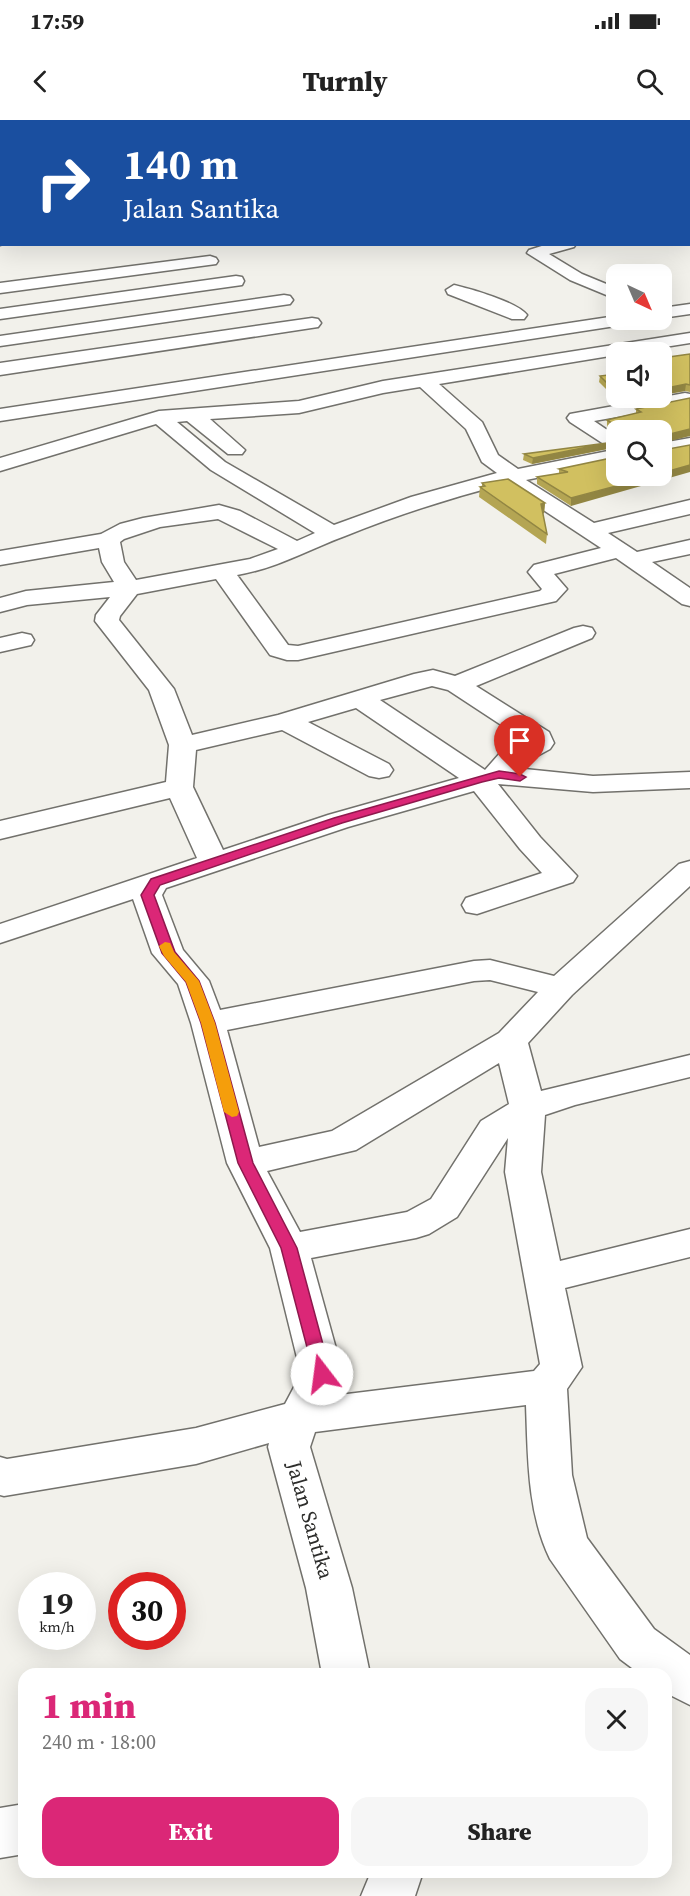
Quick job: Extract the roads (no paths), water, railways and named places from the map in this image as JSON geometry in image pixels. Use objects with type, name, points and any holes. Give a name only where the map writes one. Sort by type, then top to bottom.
[{"type":"street","points":[[0,369],[316,326],[284,300],[252,293],[191,246]]},
{"type":"street","points":[[560,246],[535,252],[576,277],[606,290]]},
{"type":"street","points":[[0,288],[210,261]]},
{"type":"street","points":[[0,314],[236,281]]},
{"type":"street","points":[[454,290],[496,304],[518,315]]},
{"type":"street","points":[[0,341],[284,300]]},
{"type":"street","points":[[672,304],[690,301]]},
{"type":"street","points":[[594,304],[606,302]]},
{"type":"street","points":[[672,312],[690,309]]},
{"type":"street","points":[[483,321],[540,312]]},
{"type":"street","points":[[0,406],[606,313]]},
{"type":"street","points":[[0,415],[350,353],[606,322]]},
{"type":"street","points":[[668,342],[690,338]]},
{"type":"street","points":[[0,465],[159,417],[300,407],[335,397],[423,380],[606,353]]},
{"type":"street","points":[[423,380],[475,426],[489,458],[510,476],[690,600]]},
{"type":"street","points":[[672,390],[688,400]]},
{"type":"street","points":[[606,438],[578,418],[688,400]]},
{"type":"street","points":[[191,414],[235,450]]},
{"type":"street","points":[[159,417],[218,466],[332,533]]},
{"type":"street","points":[[672,447],[690,444]]},
{"type":"street","points":[[0,605],[26,598],[129,588],[255,565],[297,550],[378,514],[441,494],[510,476],[606,458]]},
{"type":"street","points":[[587,531],[690,507]]},
{"type":"street","points":[[0,558],[108,540],[113,534],[128,528],[219,512],[232,516],[297,550]]},
{"type":"street","points":[[108,540],[113,562],[129,588]]},
{"type":"street","points":[[222,572],[279,650],[298,653],[548,596],[555,589],[540,572],[542,570],[624,555],[690,547]]},
{"type":"street","points":[[0,579],[26,598]]},
{"type":"street","points":[[129,588],[113,606],[107,621],[161,689],[183,745],[179,787],[214,862]]},
{"type":"street","points":[[457,685],[583,633]]},
{"type":"street","points":[[183,745],[285,721],[433,678],[457,685],[539,738],[540,743],[509,759],[489,777]]},
{"type":"street","points":[[359,698],[489,777],[530,843],[562,876],[477,904]]},
{"type":"street","points":[[285,721],[379,770]]},
{"type":"street","points":[[0,934],[338,821],[489,777],[686,787]]},
{"type":"street","points":[[0,830],[179,787]]},
{"type":"street","points":[[245,1163],[343,1141],[511,1041],[560,988],[690,870]]},
{"type":"street","name":"Jalan Santika","points":[[155,882],[147,895],[158,928],[168,953],[193,981],[208,1023],[245,1163],[289,1248],[322,1374],[299,1417],[290,1447],[329,1588],[345,1668]]},
{"type":"street","points":[[208,1023],[474,971],[490,970],[560,988]]},
{"type":"street","points":[[511,1041],[528,1108],[523,1172],[561,1367],[546,1386],[549,1475],[566,1545],[637,1644],[670,1668]]},
{"type":"street","points":[[289,1248],[416,1224],[444,1208],[494,1130],[528,1108],[567,1095],[690,1066]]},
{"type":"street","points":[[544,1279],[690,1243]]},
{"type":"street","points":[[0,1475],[4,1478],[196,1446],[299,1417],[546,1386]]},
{"type":"street","points":[[672,1670],[690,1683]]},
{"type":"street","points":[[0,1833],[18,1830]]},
{"type":"street","points":[[388,1896],[396,1878]]}]
